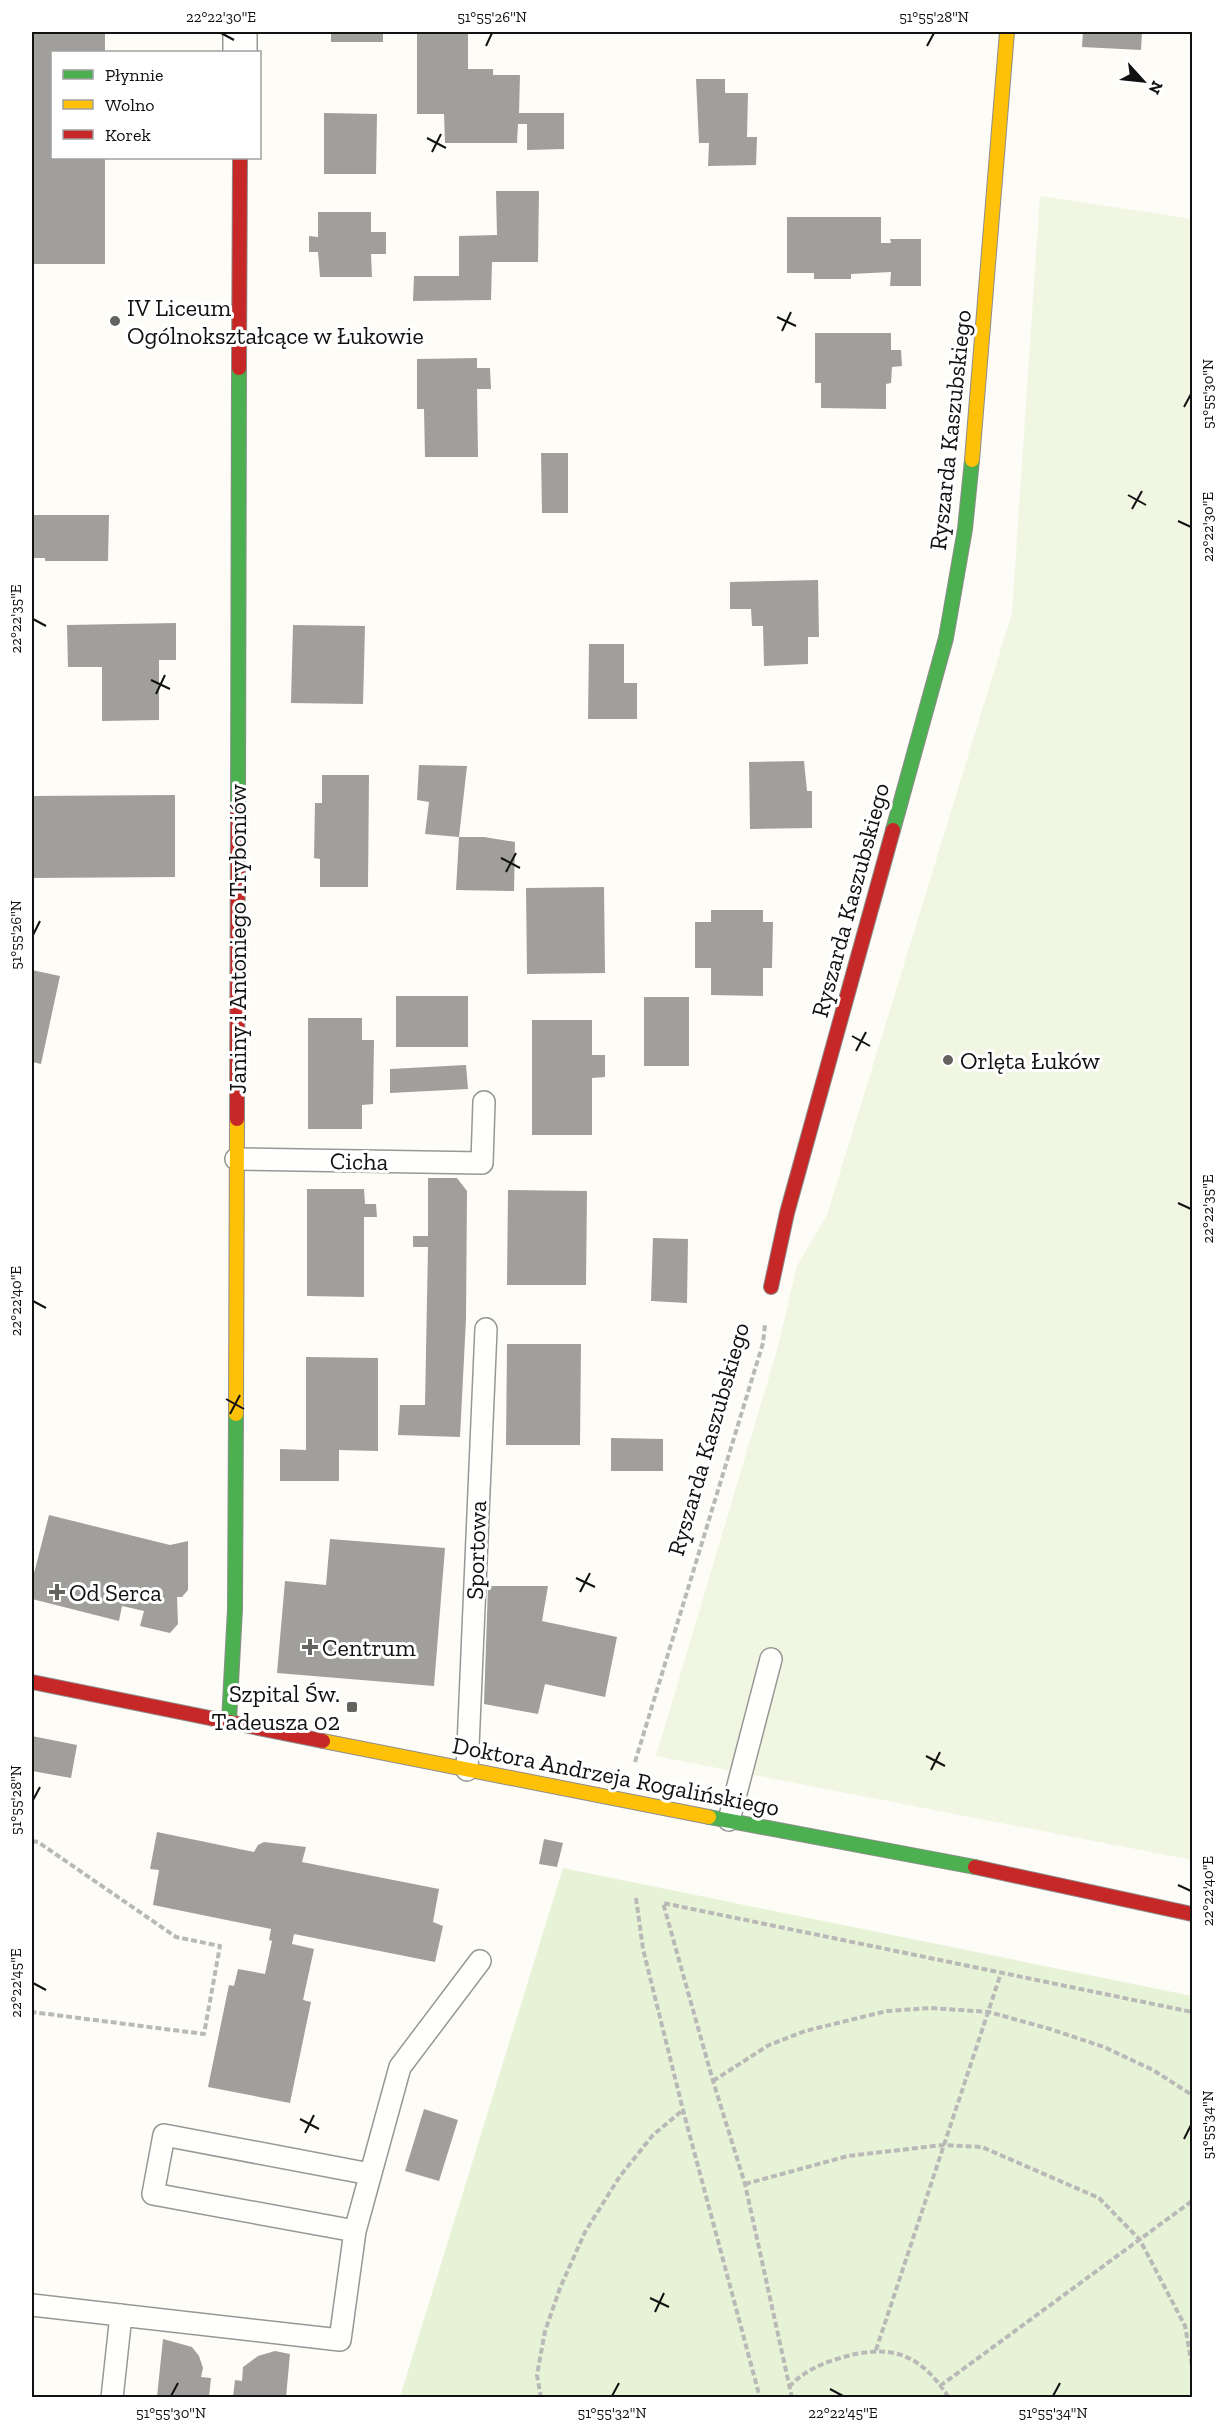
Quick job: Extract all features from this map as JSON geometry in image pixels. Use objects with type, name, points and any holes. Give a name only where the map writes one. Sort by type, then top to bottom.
[{"type":"street","points":[[240,32],[240,51]]},
{"type":"street","name":"Ryszarda Kaszubskiego","points":[[771,1287],[787,1213],[946,638],[965,529],[974,443],[1007,32]]},
{"type":"street","name":"Janiny i Antoniego Tryboniów","points":[[229,1721],[235,1609],[240,159]]},
{"type":"street","name":"Doktora Andrzeja Rogalińskiego","points":[[32,1682],[466,1770],[1035,1879],[1192,1914]]},
{"type":"lane","name":"Cicha","points":[[236,1159],[482,1163],[484,1102]]},
{"type":"lane","name":"Sportowa","points":[[466,1770],[486,1329]]},
{"type":"lane","points":[[729,1820],[771,1659]]},
{"type":"lane","points":[[32,2305],[340,2340],[355,2231],[400,2067],[480,1961]]},
{"type":"lane","points":[[355,2231],[153,2194],[164,2135],[370,2174]]},
{"type":"lane","points":[[112,2397],[121,2315]]},
{"type":"path","name":"Ryszarda Kaszubskiego","points":[[635,1762],[763,1343],[771,1287]]},
{"type":"path","points":[[32,1840],[176,1937],[220,1946],[204,2034],[32,2012]]},
{"type":"path","points":[[636,1898],[643,1949],[683,2110],[760,2397]]},
{"type":"path","points":[[792,2397],[745,2184],[713,2081],[663,1903],[1192,2012]]},
{"type":"path","points":[[876,2350],[1001,1973]]},
{"type":"path","points":[[713,2081],[769,2045],[805,2031],[844,2020],[887,2012],[931,2008],[989,2012],[1050,2029],[1104,2047],[1153,2070],[1192,2095]]},
{"type":"path","points":[[541,2397],[537,2375],[545,2331],[560,2288],[585,2232],[627,2168],[653,2134],[683,2110]]},
{"type":"path","points":[[745,2184],[848,2156],[943,2145],[982,2147],[1099,2198],[1140,2240],[1185,2326],[1192,2365]]},
{"type":"path","points":[[940,2386],[1192,2201]]},
{"type":"path","points":[[789,2386],[813,2367],[850,2355],[876,2350],[888,2351],[912,2359],[924,2367],[949,2397]]},
{"type":"green space","name":"Orlęta Łuków","points":[[1040,196],[1192,219],[1192,1860],[656,1756],[778,1347],[797,1266],[827,1215],[1012,613]]},
{"type":"green space","points":[[563,1868],[1192,1996],[1192,2397],[400,2397]]},
{"type":"building","points":[[32,32],[105,32],[105,51],[51,51],[51,159],[105,159],[105,264],[32,264]]},
{"type":"building","points":[[331,32],[383,32],[383,42],[331,42]]},
{"type":"building","points":[[417,32],[468,32],[468,69],[493,69],[493,75],[520,75],[519,113],[564,113],[564,149],[527,150],[527,124],[518,124],[517,143],[445,143],[444,114],[417,114]]},
{"type":"building","points":[[1083,32],[1142,32],[1141,50],[1082,47]]},
{"type":"building","points":[[696,79],[725,79],[725,93],[748,93],[747,137],[757,137],[756,165],[708,166],[709,143],[699,143]]},
{"type":"building","points":[[324,113],[377,114],[376,174],[324,174]]},
{"type":"building","points":[[496,191],[539,191],[538,262],[492,262],[491,300],[413,301],[414,276],[459,276],[459,236],[497,235]]},
{"type":"building","points":[[318,212],[371,212],[371,232],[386,232],[386,254],[371,254],[372,277],[320,277],[318,252],[309,252],[309,236],[318,237]]},
{"type":"building","points":[[787,217],[881,217],[881,243],[891,243],[890,239],[921,239],[921,286],[890,286],[891,272],[851,274],[851,279],[814,279],[814,273],[787,273]]},
{"type":"building","points":[[815,333],[891,333],[891,350],[901,350],[902,366],[892,367],[891,383],[886,384],[886,409],[821,408],[821,383],[815,383]]},
{"type":"building","points":[[477,358],[477,368],[490,368],[491,389],[477,389],[478,457],[425,457],[424,409],[417,409],[417,359]]},
{"type":"building","points":[[541,453],[568,453],[568,513],[542,513]]},
{"type":"building","points":[[32,515],[109,515],[108,561],[45,561],[45,558],[32,558]]},
{"type":"building","points":[[818,580],[819,637],[808,637],[808,664],[764,666],[763,626],[752,626],[751,609],[730,609],[730,582]]},
{"type":"building","points":[[176,623],[176,660],[159,660],[159,720],[102,721],[102,667],[68,667],[67,625]]},
{"type":"building","points":[[293,625],[365,626],[363,704],[291,703]]},
{"type":"building","points":[[589,644],[624,644],[624,683],[637,683],[637,719],[588,719]]},
{"type":"building","points":[[804,761],[807,791],[812,791],[812,828],[750,829],[749,762]]},
{"type":"building","points":[[419,765],[467,766],[459,837],[425,834],[429,802],[417,800]]},
{"type":"building","points":[[322,775],[369,775],[368,887],[320,887],[320,859],[314,858],[315,803],[322,803]]},
{"type":"building","points":[[175,795],[175,877],[32,878],[32,796]]},
{"type":"building","points":[[459,837],[484,837],[515,842],[514,891],[456,890]]},
{"type":"building","points":[[604,887],[605,973],[527,974],[526,888]]},
{"type":"building","points":[[711,910],[763,910],[763,922],[773,922],[772,968],[763,968],[763,996],[711,995],[711,968],[695,968],[695,922],[711,922]]},
{"type":"building","points":[[32,970],[60,976],[41,1064],[32,1062]]},
{"type":"building","points":[[396,996],[468,996],[468,1047],[396,1047]]},
{"type":"building","points":[[644,997],[689,997],[689,1066],[644,1066]]},
{"type":"building","points":[[308,1018],[362,1018],[362,1040],[374,1040],[373,1104],[362,1105],[362,1129],[308,1129]]},
{"type":"building","points":[[532,1020],[592,1020],[592,1055],[605,1055],[605,1077],[592,1078],[592,1135],[532,1135]]},
{"type":"building","points":[[466,1065],[468,1089],[390,1093],[390,1069]]},
{"type":"building","points":[[428,1178],[457,1178],[467,1191],[466,1319],[460,1437],[398,1435],[400,1405],[425,1405],[428,1247],[413,1247],[413,1236],[428,1236]]},
{"type":"building","points":[[307,1189],[364,1189],[365,1204],[376,1204],[377,1217],[364,1217],[364,1297],[307,1296]]},
{"type":"building","points":[[508,1190],[587,1191],[586,1285],[507,1285]]},
{"type":"building","points":[[653,1238],[688,1239],[687,1303],[651,1301]]},
{"type":"building","points":[[507,1344],[581,1344],[580,1445],[506,1445]]},
{"type":"building","points":[[306,1357],[378,1358],[378,1451],[339,1450],[339,1481],[280,1481],[280,1449],[306,1450]]},
{"type":"building","points":[[611,1438],[663,1439],[663,1471],[611,1471]]},
{"type":"building","points":[[49,1515],[170,1545],[188,1541],[188,1590],[182,1597],[177,1597],[178,1624],[170,1633],[140,1626],[144,1611],[122,1606],[119,1621],[32,1599],[32,1581]]},
{"type":"building","points":[[330,1539],[445,1548],[434,1686],[277,1673],[285,1581],[326,1585]]},
{"type":"building","points":[[488,1586],[548,1586],[542,1621],[617,1637],[605,1697],[545,1684],[538,1714],[484,1704]]},
{"type":"building","points":[[32,1736],[77,1745],[71,1778],[32,1771]]},
{"type":"building","points":[[157,1832],[254,1852],[258,1845],[264,1842],[306,1847],[302,1862],[439,1889],[433,1922],[443,1926],[435,1962],[294,1934],[292,1944],[314,1949],[303,2000],[311,2002],[290,2103],[208,2087],[229,1985],[234,1986],[238,1969],[265,1974],[272,1941],[269,1940],[271,1929],[153,1905],[159,1870],[150,1869]]},
{"type":"building","points":[[544,1839],[563,1843],[557,1867],[539,1864]]},
{"type":"building","points":[[424,2109],[458,2120],[439,2181],[405,2171]]},
{"type":"building","points":[[163,2339],[192,2347],[199,2356],[203,2368],[201,2377],[211,2378],[209,2397],[157,2397]]},
{"type":"building","points":[[275,2351],[290,2354],[286,2397],[233,2397],[235,2380],[242,2381],[243,2367],[258,2356]]},
{"type":"traffic: fast","points":[[238,808],[239,368]]},
{"type":"traffic: fast","points":[[893,830],[946,638],[965,529],[972,460]]},
{"type":"traffic: fast","points":[[229,1721],[235,1609],[236,1414]]},
{"type":"traffic: fast","points":[[709,1817],[975,1867]]},
{"type":"traffic: slow","points":[[972,460],[1007,32]]},
{"type":"traffic: slow","points":[[236,1414],[237,1119]]},
{"type":"traffic: slow","points":[[323,1741],[709,1817]]},
{"type":"traffic: jam","points":[[239,368],[240,159]]},
{"type":"traffic: jam","points":[[237,1119],[238,808]]},
{"type":"traffic: jam","points":[[771,1287],[787,1213],[893,830]]},
{"type":"traffic: jam","points":[[32,1682],[323,1741]]},
{"type":"traffic: jam","points":[[975,1867],[1192,1914]]},
{"type":"place","name":"IV Liceum Ogólnokształcące w Łukowie","points":[[115,321]]},
{"type":"place","name":"Orlęta Łuków","points":[[948,1060]]},
{"type":"place","name":"Od Serca","points":[[57,1592]]},
{"type":"place","name":"Centrum","points":[[310,1647]]},
{"type":"place","name":"Szpital Św. Tadeusza 02","points":[[352,1707]]}]
